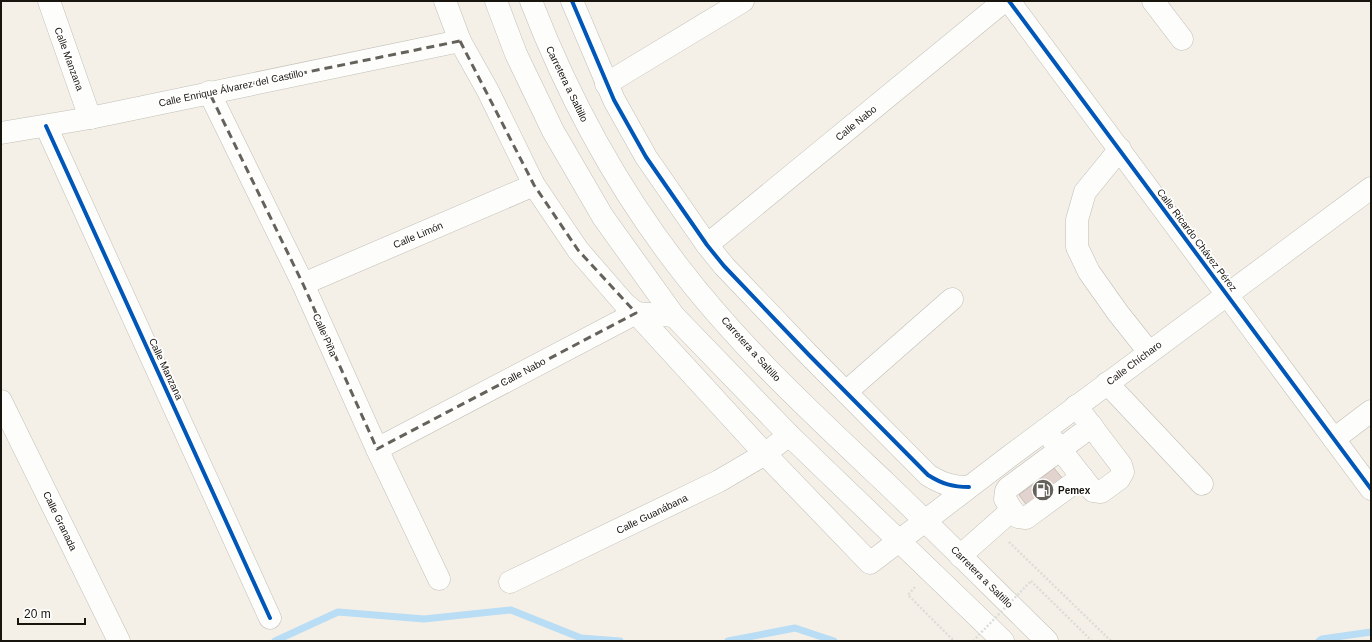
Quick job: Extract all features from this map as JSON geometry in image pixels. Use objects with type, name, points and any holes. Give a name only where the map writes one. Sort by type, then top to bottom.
[{"type":"street","name":"Calle Manzana","points":[[49,1],[90,118]]},
{"type":"street","points":[[445,1],[460,41],[488,91],[534,185],[578,250],[624,303],[636,313],[765,454]]},
{"type":"street","points":[[496,1],[516,54],[553,132],[603,217],[674,316],[789,435],[1003,641]]},
{"type":"street","name":"Carretera a Saltillo","points":[[531,1],[547,43],[584,119],[630,196],[678,266],[761,362],[1047,641]]},
{"type":"street","points":[[572,1],[606,84],[646,157],[707,244],[746,289],[928,475],[941,484],[957,487],[969,487]]},
{"type":"street","points":[[606,84],[743,1]]},
{"type":"street","name":"Calle Nabo","points":[[707,244],[1004,1]]},
{"type":"street","name":"Calle Ricardo Chávez Pérez","points":[[1009,1],[1371,489]]},
{"type":"street","points":[[1153,1],[1182,39]]},
{"type":"street","name":"Calle Enrique Álvarez del Castillo","points":[[1,133],[90,118],[209,92],[460,41]]},
{"type":"street","name":"Calle Piña","points":[[209,92],[303,284],[377,449],[440,579]]},
{"type":"street","name":"Calle Manzana","points":[[46,126],[270,618]]},
{"type":"street","points":[[1120,150],[1085,192],[1077,220],[1077,247],[1089,272],[1118,313],[1149,352]]},
{"type":"street","name":"Calle Limón","points":[[303,284],[534,185]]},
{"type":"street","name":"Calle Chícharo","points":[[765,454],[870,563],[1076,406],[1371,188]]},
{"type":"street","points":[[846,392],[952,299]]},
{"type":"street","points":[[636,313],[674,316]]},
{"type":"street","name":"Calle Nabo","points":[[377,449],[636,313]]},
{"type":"street","points":[[1108,383],[1202,484]]},
{"type":"street","name":"Calle Granada","points":[[1,401],[119,641]]},
{"type":"street","points":[[1045,430],[1093,491],[1101,492],[1119,479],[1123,472],[1121,465],[1076,406]]},
{"type":"street","points":[[1334,439],[1371,411]]},
{"type":"street","points":[[1082,477],[1026,518],[1018,517],[1005,499],[1006,491],[1092,426]]},
{"type":"street","name":"Calle Guanábana","points":[[510,582],[719,481],[765,454],[789,435]]},
{"type":"street","points":[[960,556],[1012,510]]},
{"type":"path","points":[[993,527],[1111,641]]},
{"type":"path","points":[[930,571],[908,595],[954,641]]},
{"type":"path","points":[[973,640],[1031,581],[1092,641]]},
{"type":"highlighted area","points":[[460,41],[534,185],[578,250],[636,313],[377,449],[303,284],[209,92]]},
{"type":"building","name":"Pemex","points":[[1054,468],[1067,484],[1031,511],[1019,495]]},
{"type":"waterway","points":[[275,641],[338,612],[424,619],[511,610],[581,638],[620,641]]},
{"type":"waterway","points":[[728,641],[795,628],[834,641]]},
{"type":"waterway","points":[[1319,641],[1322,639],[1371,632]]},
{"type":"cycle path","points":[[572,1],[614,100],[646,157],[707,245],[724,266],[809,355],[928,475],[938,481],[948,484],[969,487]]},
{"type":"cycle path","points":[[1009,1],[1371,489]]},
{"type":"cycle path","points":[[46,126],[270,618]]},
{"type":"place","name":"Pemex","points":[[1043,490]]}]
